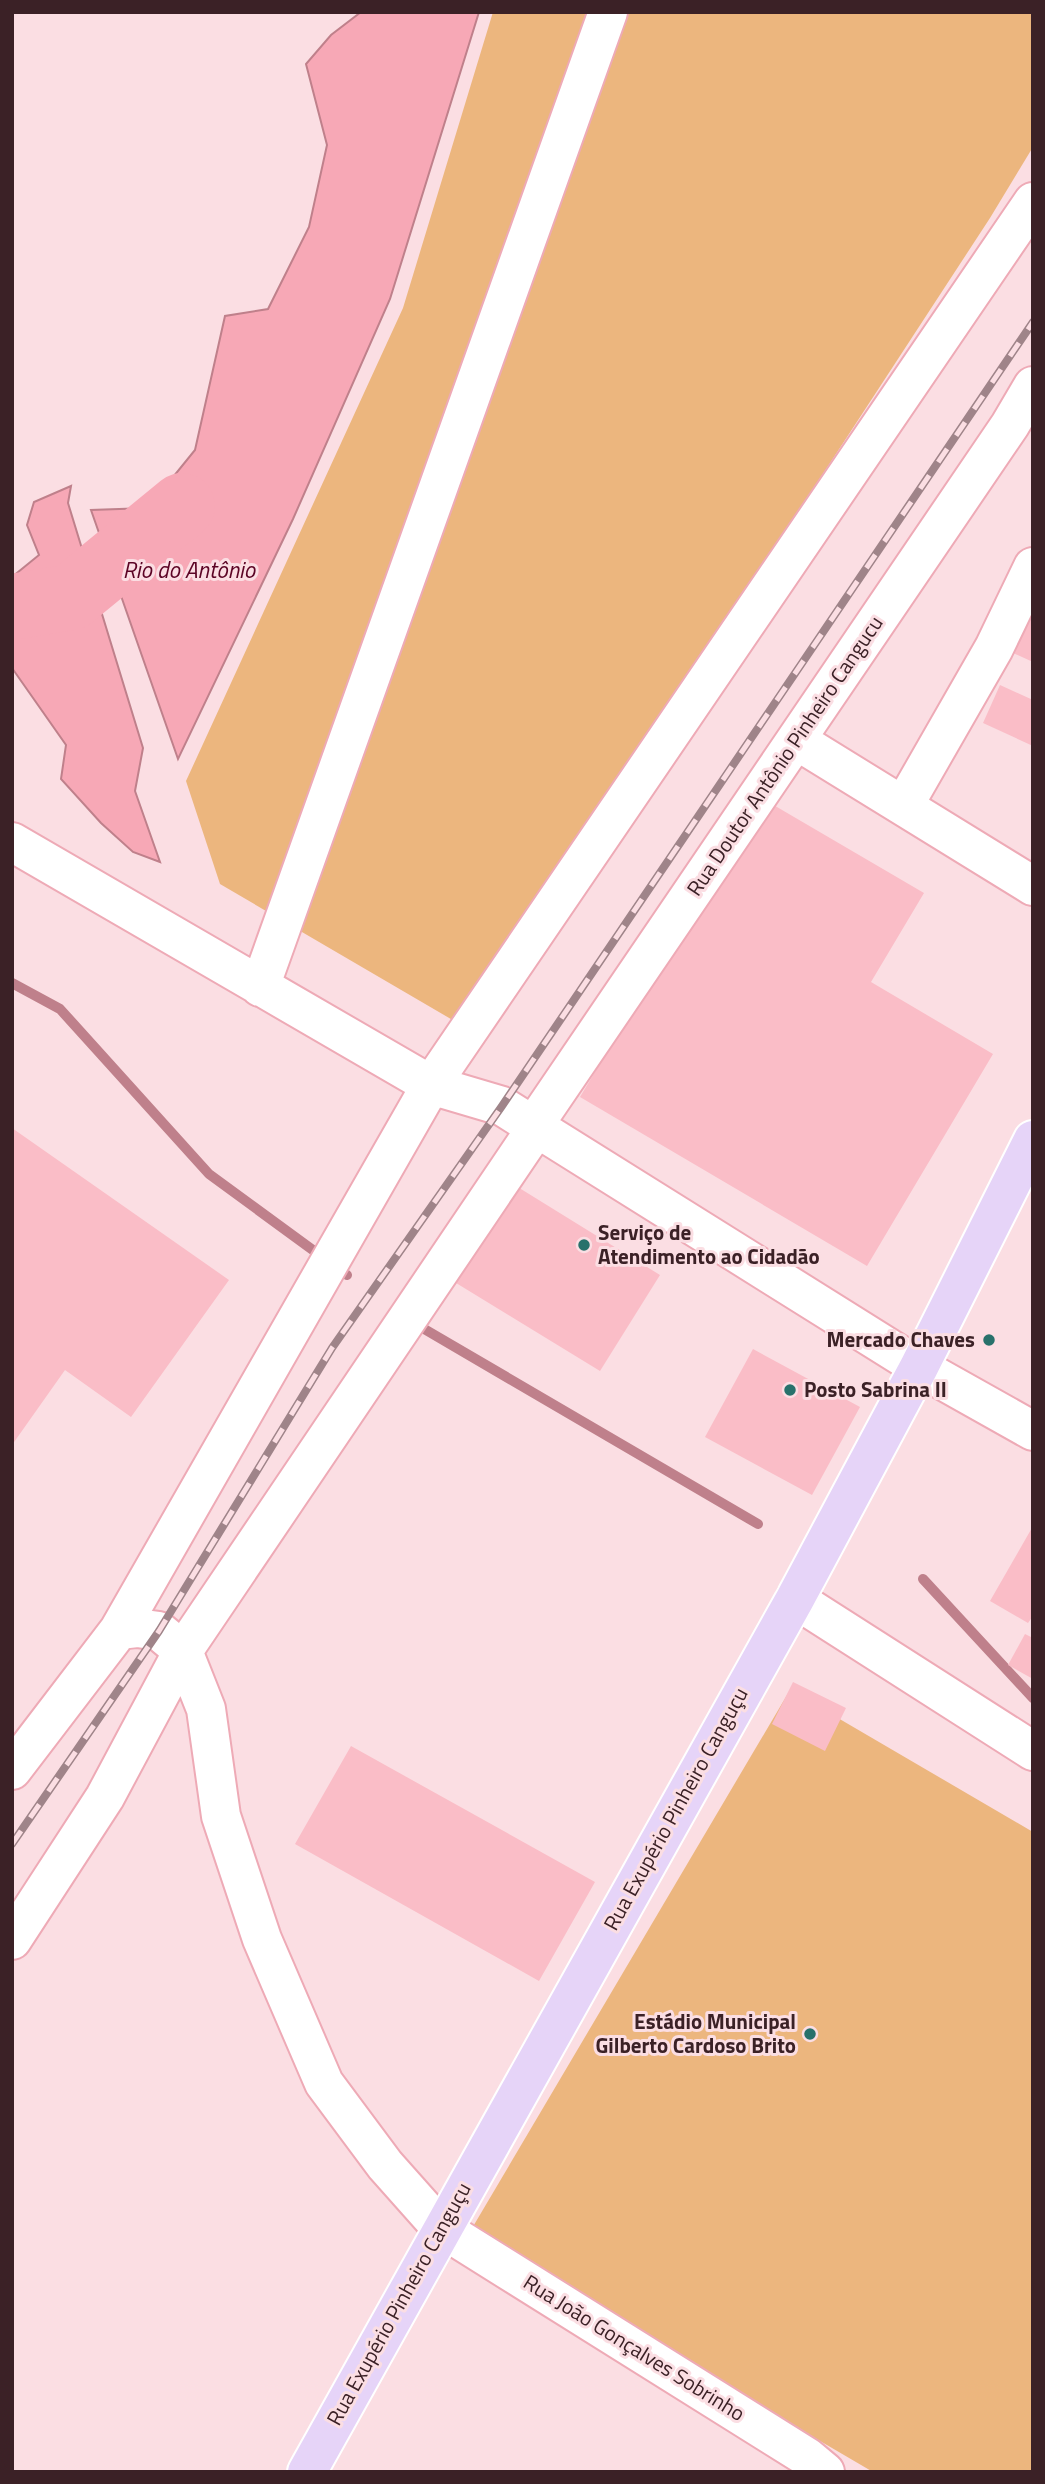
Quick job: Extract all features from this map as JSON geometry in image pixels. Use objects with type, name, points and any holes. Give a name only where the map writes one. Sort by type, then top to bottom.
[{"type":"main road","name":"Rua Exupério Pinheiro Canguçu","points":[[307,2472],[795,1599],[919,1367],[1033,1140]]},
{"type":"street","points":[[260,987],[608,12]]},
{"type":"street","points":[[12,1770],[119,1630],[431,1085],[1033,202]]},
{"type":"street","name":"Rua Doutor Antônio Pinheiro Cangucu","points":[[12,1940],[105,1797],[183,1651],[537,1127],[538,1119],[796,740],[1021,430],[1033,386]]},
{"type":"street","points":[[904,805],[994,648],[1033,566]]},
{"type":"street","points":[[796,740],[1033,886]]},
{"type":"street","points":[[12,842],[431,1085],[502,1106],[919,1367],[1033,1431]]},
{"type":"street","points":[[795,1599],[1033,1751]]},
{"type":"street","points":[[119,1630],[137,1628],[159,1631],[183,1651]]},
{"type":"street","name":"Rua João Gonçalves Sobrinho","points":[[183,1651],[206,1709],[221,1816],[262,1939],[324,2083],[385,2165],[441,2228],[807,2457],[825,2472]]},
{"type":"shaded area","points":[[493,12],[1033,12],[1033,147],[990,218],[501,967],[456,1022],[220,884],[186,781],[403,308]]},
{"type":"shaded area","name":"Estádio Municipal Gilberto Cardoso Brito","points":[[790,1690],[1033,1832],[1033,2472],[873,2472],[468,2235]]},
{"type":"water","name":"Rio do Antônio","points":[[361,12],[479,12],[390,299],[293,519],[178,759],[91,510],[148,508],[195,450],[225,316],[268,309],[309,227],[327,145],[306,64],[331,35]]},
{"type":"water","points":[[71,486],[68,503],[143,748],[135,791],[160,862],[133,852],[101,823],[61,779],[66,745],[12,668],[12,577],[39,555],[27,525],[34,502]]},
{"type":"building","points":[[1033,608],[1033,662],[1011,652]]},
{"type":"building","points":[[1000,685],[1033,700],[1033,746],[983,723]]},
{"type":"building","points":[[760,797],[924,893],[871,982],[993,1054],[867,1266],[580,1097]]},
{"type":"building","points":[[12,1128],[229,1280],[131,1417],[65,1370],[12,1445]]},
{"type":"building","points":[[503,1178],[660,1275],[600,1371],[443,1275]]},
{"type":"building","points":[[753,1349],[860,1407],[812,1495],[705,1437]]},
{"type":"building","points":[[1033,1526],[1033,1616],[1028,1623],[990,1601]]},
{"type":"building","points":[[1025,1634],[1033,1638],[1033,1679],[1008,1665]]},
{"type":"building","points":[[793,1682],[846,1708],[825,1751],[772,1724]]},
{"type":"building","points":[[351,1746],[595,1882],[539,1981],[295,1844]]},
{"type":"waterway","name":"Rio do Antônio","points":[[12,607],[71,597],[182,506]]},
{"type":"waterway","points":[[12,983],[60,1009],[209,1174],[347,1275]]},
{"type":"waterway","points":[[414,1323],[758,1524]]},
{"type":"waterway","points":[[923,1579],[1033,1698]]},
{"type":"railway","points":[[12,1844],[159,1631],[332,1348],[502,1106],[1033,322]]},
{"type":"place","name":"Serviço de Atendimento ao Cidadão","points":[[584,1245]]},
{"type":"place","name":"Mercado Chaves","points":[[989,1340]]},
{"type":"place","name":"Posto Sabrina II","points":[[790,1390]]},
{"type":"place","name":"Estádio Municipal Gilberto Cardoso Brito","points":[[810,2034]]}]
